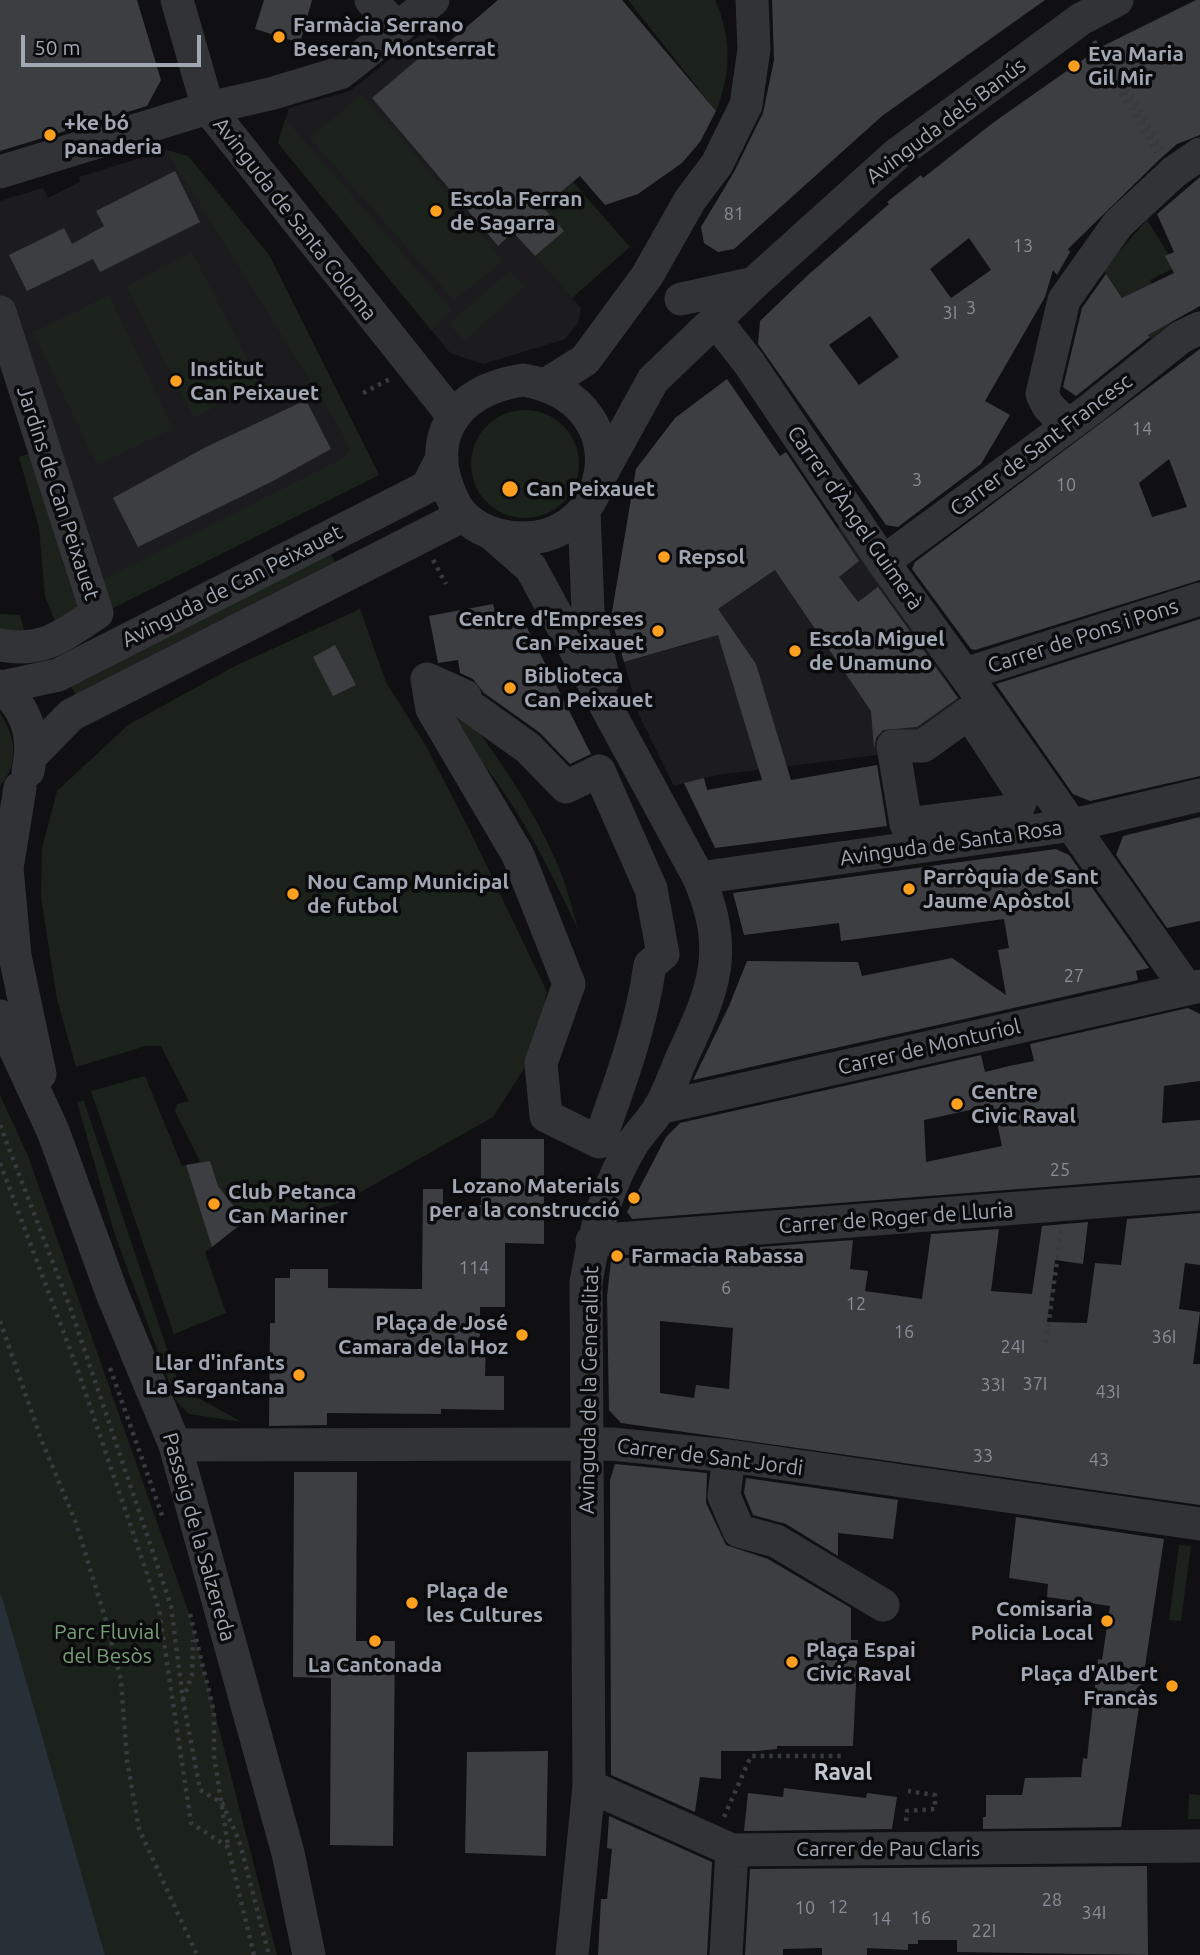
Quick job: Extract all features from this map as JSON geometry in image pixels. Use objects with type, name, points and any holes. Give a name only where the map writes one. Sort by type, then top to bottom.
[{"type":"street","name":"Avinguda de Santa Coloma","points":[[177,0],[208,108],[453,416]]},
{"type":"street","points":[[372,0],[397,28]]},
{"type":"street","points":[[0,172],[208,108],[270,94],[340,73],[433,0]]},
{"type":"street","points":[[547,384],[585,360],[647,276],[690,200],[717,164],[747,105],[754,49],[752,0]]},
{"type":"street","name":"Avinguda dels Banús","points":[[599,478],[653,380],[754,284],[897,154],[1081,19],[1117,0]]},
{"type":"street","points":[[1068,425],[1048,406],[1042,394],[1064,300],[1118,223],[1174,172],[1200,154]]},
{"type":"street","points":[[647,276],[681,299],[754,284]]},
{"type":"street","points":[[681,299],[684,353]]},
{"type":"street","name":"Jardins de Can Peixauet","points":[[0,312],[97,613],[29,649],[0,645]]},
{"type":"street","name":"Carrer d'Àngel Guimerà","points":[[716,321],[749,363],[883,562],[1073,825],[1196,989]]},
{"type":"street","name":"Carrer de Sant Francesc","points":[[883,562],[1068,425],[1181,337],[1200,328]]},
{"type":"street","points":[[523,380],[547,384],[569,395],[592,422],[602,456],[594,496],[584,511],[565,527],[541,537],[516,539],[491,533],[462,516],[444,477],[442,458],[445,426],[477,394],[499,384],[523,380]]},
{"type":"street","name":"Avinguda de Can Peixauet","points":[[1,687],[58,675],[427,487],[442,458]]},
{"type":"street","name":"Avinguda de la Generalitat","points":[[584,511],[588,611],[610,710]]},
{"type":"street","name":"Avinguda de Can Peixauet","points":[[32,755],[71,715],[462,516]]},
{"type":"street","name":"Avinguda de la Generalitat","points":[[491,533],[531,568],[699,878],[713,918],[715,971],[709,999],[659,1108],[632,1144],[592,1241],[586,1283],[589,1786],[572,1955]]},
{"type":"street","name":"Carrer de Pons i Pons","points":[[965,674],[1200,599]]},
{"type":"street","points":[[427,679],[464,696],[461,700],[528,748],[566,787],[599,771],[651,889],[663,954],[650,965],[633,1048],[599,1142],[546,1116],[541,1063],[569,984],[518,855],[432,709],[427,679]]},
{"type":"street","points":[[1,687],[20,706],[30,729],[32,755]]},
{"type":"street","name":"Passeig de la Salzereda","points":[[32,755],[10,798],[7,868],[15,956],[53,1131]]},
{"type":"street","name":"Avinguda de Santa Rosa","points":[[699,878],[1073,825],[1200,794]]},
{"type":"street","name":"Carrer de Monturiol","points":[[659,1108],[1196,989]]},
{"type":"street","name":"Passeig de la Salzereda","points":[[0,1016],[53,1131],[113,1296],[175,1446],[288,1853],[309,1955]]},
{"type":"street","name":"Carrer de Roger de Lluria","points":[[592,1241],[1200,1195]]},
{"type":"street","name":"Carrer de Sant Jordi","points":[[175,1446],[612,1444],[729,1456],[1200,1524]]},
{"type":"street","points":[[729,1456],[724,1496],[739,1531],[781,1548],[845,1588],[883,1605]]},
{"type":"street","name":"Carrer de Pau Claris","points":[[589,1786],[727,1835],[1200,1846]]},
{"type":"street","points":[[726,1955],[727,1835]]},
{"type":"path","points":[[1098,48],[1096,52],[1159,158],[1163,156]]},
{"type":"path","points":[[0,1125],[71,1307],[171,1606],[183,1700],[200,1790],[222,1803],[239,1840],[269,1955]]},
{"type":"path","points":[[0,1164],[77,1368],[159,1609],[191,1823],[228,1847]]},
{"type":"path","points":[[1046,1343],[1064,1205]]},
{"type":"path","points":[[0,1321],[41,1439],[76,1523],[106,1621],[121,1680],[127,1760],[139,1829],[197,1955]]},
{"type":"path","points":[[107,1362],[168,1531]]},
{"type":"path","points":[[183,1700],[192,1675],[192,1607],[199,1620]]},
{"type":"path","points":[[193,1634],[214,1712],[214,1756],[228,1847],[254,1955]]},
{"type":"path","points":[[727,1835],[751,1756],[843,1756]]},
{"type":"path","points":[[908,1791],[936,1795],[935,1809],[907,1811],[906,1826],[917,1827]]},
{"type":"shaded area","name":"Escola Ferran de Sagarra","points":[[429,28],[564,190],[514,232],[581,308],[578,323],[565,339],[483,364],[450,353],[278,143],[289,108],[350,91]]},
{"type":"shaded area","name":"Institut Can Peixauet","points":[[166,150],[188,156],[269,255],[379,475],[111,609],[0,312],[0,201],[43,188],[48,198],[80,182],[79,177]]},
{"type":"shaded area","name":"Escola Miguel de Unamuno","points":[[841,526],[969,713],[886,754],[717,775],[674,786],[639,715],[624,662],[703,640],[698,622]]},
{"type":"shaded area","points":[[0,1593],[4,1604],[105,1955],[0,1955]]},
{"type":"green space","points":[[628,0],[715,0],[721,14],[728,56],[725,84],[716,111]]},
{"type":"green space","points":[[361,95],[417,157],[503,261],[454,300],[310,138]]},
{"type":"green space","points":[[285,119],[452,310],[431,330],[278,143]]},
{"type":"green space","points":[[166,150],[188,156],[269,255],[379,475],[111,609],[100,581],[345,457],[350,450],[338,425]]},
{"type":"green space","points":[[573,182],[630,247],[572,298],[514,232]]},
{"type":"green space","points":[[1147,220],[1169,255],[1166,257],[1172,269],[1150,280],[1171,323],[1151,339],[1103,270]]},
{"type":"green space","points":[[192,252],[260,384],[194,418],[126,286]]},
{"type":"green space","points":[[510,271],[524,287],[464,341],[449,324]]},
{"type":"green space","points":[[109,295],[173,429],[97,465],[33,332]]},
{"type":"green space","points":[[525,410],[546,414],[563,426],[575,443],[579,464],[575,485],[563,502],[546,514],[525,518],[504,514],[487,502],[475,485],[471,464],[475,443],[487,426],[504,414]]},
{"type":"green space","points":[[42,449],[97,613],[60,634],[45,596],[39,528],[19,457]]},
{"type":"green space","points":[[328,549],[336,564],[77,697],[68,681]]},
{"type":"green space","name":"Nou Camp Municipal de futbol","points":[[360,609],[386,682],[426,746],[547,992],[534,1053],[493,1117],[345,1201],[271,1223],[248,1219],[205,1252],[226,1313],[174,1334],[91,1091],[145,1076],[182,1166],[200,1162],[175,1111],[177,1104],[189,1101],[161,1046],[146,1046],[76,1067],[57,999],[41,898],[42,848],[57,791],[128,725],[237,665]]},
{"type":"green space","points":[[0,614],[20,615],[29,649],[0,645]]},
{"type":"green space","points":[[432,709],[463,711],[501,764],[546,839],[562,876],[579,931],[534,841],[499,784],[457,733]]},
{"type":"green space","points":[[0,713],[10,731],[13,759],[11,768],[0,786]]},
{"type":"green space","name":"Parc Fluvial del Besòs","points":[[0,1095],[28,1156],[190,1616],[277,1955],[105,1955],[0,1593]]},
{"type":"green space","points":[[84,1101],[180,1388],[242,1422],[189,1414],[176,1401],[114,1232],[77,1102]]},
{"type":"green space","points":[[1179,1545],[1191,1546],[1181,1621],[1169,1620]]},
{"type":"green space","points":[[1189,1794],[1200,1795],[1200,1819],[1188,1819]]},
{"type":"building","points":[[0,0],[137,0],[161,80],[147,106],[0,151]]},
{"type":"building","points":[[264,0],[312,0],[300,43],[255,29]]},
{"type":"building","points":[[498,0],[622,0],[716,111],[700,142],[682,163],[638,194],[605,205],[580,176],[543,207],[564,231],[535,256],[513,232],[498,246],[372,98],[438,42],[443,47]]},
{"type":"building","points":[[772,0],[1045,0],[882,116],[734,249],[718,252],[704,243],[701,227],[734,172],[763,113],[774,60]]},
{"type":"building","points":[[1200,0],[1200,135],[1177,144],[1161,158],[1068,249],[1070,252],[1057,275],[1053,270],[1045,297],[985,401],[1010,415],[981,464],[898,527],[886,525],[758,344],[760,321],[889,204],[887,202],[1101,47]],"holes":[[[969,238],[991,270],[951,298],[930,269]],[[870,316],[899,357],[859,385],[829,345]]]},
{"type":"building","points":[[175,171],[200,222],[100,272],[93,259],[27,291],[9,255],[64,228],[72,244],[104,226],[96,211]]},
{"type":"building","points":[[1200,177],[1200,306],[1148,335],[1150,337],[1076,396],[1063,387],[1082,308],[1106,274],[1122,298],[1174,273],[1165,256],[1174,252],[1157,214]]},
{"type":"building","points":[[1200,349],[1200,580],[975,650],[971,649],[912,569],[915,562]],"holes":[[[1169,459],[1187,507],[1152,517],[1139,483]]]},
{"type":"building","points":[[727,379],[780,456],[786,452],[859,561],[839,577],[858,602],[878,587],[958,698],[917,727],[883,730],[876,738],[874,749],[871,711],[775,570],[718,609],[756,664],[791,780],[877,765],[887,826],[715,848],[684,783],[704,778],[707,790],[762,780],[718,635],[624,662],[611,618],[636,469],[675,418]]},
{"type":"building","points":[[306,400],[331,449],[271,482],[138,547],[113,498],[206,447]]},
{"type":"building","name":"Biblioteca Can Peixauet","points":[[493,604],[497,620],[521,616],[591,754],[570,764],[539,732],[484,693],[473,679],[460,673],[458,660],[438,663],[429,616]]},
{"type":"building","points":[[1200,619],[1200,776],[1090,801],[1073,794],[996,684]]},
{"type":"building","points":[[335,645],[356,685],[333,696],[313,657]]},
{"type":"building","points":[[1200,817],[1200,921],[1167,928],[1116,855],[1123,836]]},
{"type":"building","points":[[1056,849],[1069,855],[1149,968],[1136,971],[1138,980],[693,1080],[729,1006],[747,961],[858,962],[862,976],[952,958],[1006,995],[998,950],[1009,948],[1004,919],[841,941],[839,923],[744,935],[733,893]]},
{"type":"building","points":[[1188,1008],[1200,1014],[1200,1081],[1164,1086],[1162,1123],[1200,1120],[1200,1175],[632,1219],[627,1212],[666,1137],[680,1123],[981,1055],[985,1072],[1034,1061],[1030,1044]],"holes":[[[993,1105],[1002,1146],[926,1162],[924,1120]]]},
{"type":"building","points":[[481,1139],[544,1139],[544,1244],[505,1243],[505,1307],[480,1307],[480,1343],[486,1343],[485,1376],[504,1376],[504,1410],[441,1409],[441,1414],[327,1413],[327,1425],[269,1426],[270,1323],[275,1323],[275,1278],[290,1278],[290,1269],[328,1269],[328,1288],[422,1289],[423,1189],[443,1189],[443,1205],[481,1205]]},
{"type":"building","name":"Club Petanca Can Mariner","points":[[210,1161],[218,1186],[243,1218],[239,1222],[241,1224],[212,1247],[186,1165]]},
{"type":"building","points":[[1200,1213],[1200,1265],[1185,1263],[1179,1309],[1200,1312],[1193,1364],[1200,1364],[1200,1505],[621,1423],[609,1410],[607,1296],[611,1261],[614,1259],[713,1251],[712,1263],[758,1267],[760,1247],[853,1240],[850,1269],[868,1271],[865,1291],[922,1299],[931,1234],[999,1229],[991,1291],[1032,1294],[1042,1226],[1088,1222],[1083,1264],[1055,1260],[1047,1322],[1087,1323],[1095,1263],[1121,1265],[1127,1219]],"holes":[[[660,1321],[733,1328],[729,1389],[696,1385],[694,1398],[660,1393]]]},
{"type":"building","points":[[615,1464],[707,1473],[706,1503],[726,1545],[768,1559],[851,1608],[851,1640],[858,1640],[853,1746],[777,1746],[777,1749],[757,1751],[721,1751],[721,1779],[700,1777],[695,1812],[611,1775],[610,1480]]},
{"type":"building","points":[[294,1472],[357,1472],[356,1641],[395,1641],[393,1846],[330,1845],[331,1678],[293,1677]]},
{"type":"building","points":[[746,1478],[898,1500],[893,1539],[838,1533],[838,1556],[786,1524],[753,1515],[744,1493]]},
{"type":"building","points":[[1016,1517],[1164,1539],[1121,1827],[983,1829],[986,1795],[1022,1795],[1025,1778],[1081,1777],[1083,1758],[1087,1759],[1098,1659],[1102,1660],[1110,1606],[1047,1597],[1048,1584],[1009,1578]]},
{"type":"building","points":[[548,1751],[546,1856],[465,1853],[467,1752]]},
{"type":"building","points":[[784,1788],[866,1798],[867,1793],[897,1797],[892,1829],[744,1831],[748,1793],[783,1797]]},
{"type":"building","points":[[609,1816],[712,1862],[707,1955],[598,1955],[601,1899],[607,1899],[612,1849],[607,1848]]},
{"type":"building","points":[[1147,1866],[1148,1955],[957,1952],[957,1940],[918,1940],[918,1944],[908,1944],[908,1950],[867,1948],[867,1955],[822,1955],[822,1948],[783,1949],[783,1955],[745,1955],[750,1869]]},
{"type":"place","name":"Farmàcia Serrano Beseran, Montserrat","points":[[279,37]]},
{"type":"place","name":"Eva Maria Gil Mir","points":[[1074,66]]},
{"type":"place","name":"+ke bó panaderia","points":[[50,135]]},
{"type":"place","name":"Escola Ferran de Sagarra","points":[[436,211]]},
{"type":"place","name":"Institut Can Peixauet","points":[[176,381]]},
{"type":"place","name":"Can Peixauet","points":[[510,489]]},
{"type":"place","name":"Repsol","points":[[664,557]]},
{"type":"place","name":"Centre d'Empreses Can Peixauet","points":[[658,631]]},
{"type":"place","name":"Escola Miguel de Unamuno","points":[[795,651]]},
{"type":"place","name":"Biblioteca Can Peixauet","points":[[510,688]]},
{"type":"place","name":"Parròquia de Sant Jaume Apòstol","points":[[909,889]]},
{"type":"place","name":"Nou Camp Municipal de futbol","points":[[293,894]]},
{"type":"place","name":"Centre Civic Raval","points":[[957,1104]]},
{"type":"place","name":"Lozano Materials per a la construcció","points":[[634,1198]]},
{"type":"place","name":"Club Petanca Can Mariner","points":[[214,1204]]},
{"type":"place","name":"Farmacia Rabassa","points":[[617,1256]]},
{"type":"place","name":"Plaça de José Camara de la Hoz","points":[[522,1335]]},
{"type":"place","name":"Llar d'infants La Sargantana","points":[[299,1375]]},
{"type":"place","name":"Plaça de les Cultures","points":[[412,1603]]},
{"type":"place","name":"Comisaria Policia Local","points":[[1107,1621]]},
{"type":"place","name":"La Cantonada","points":[[375,1641]]},
{"type":"place","name":"Plaça Espai Civic Raval","points":[[792,1662]]},
{"type":"place","name":"Plaça d'Albert Francàs","points":[[1172,1686]]},
{"type":"district","name":"Raval","points":[[843,1772]]}]
